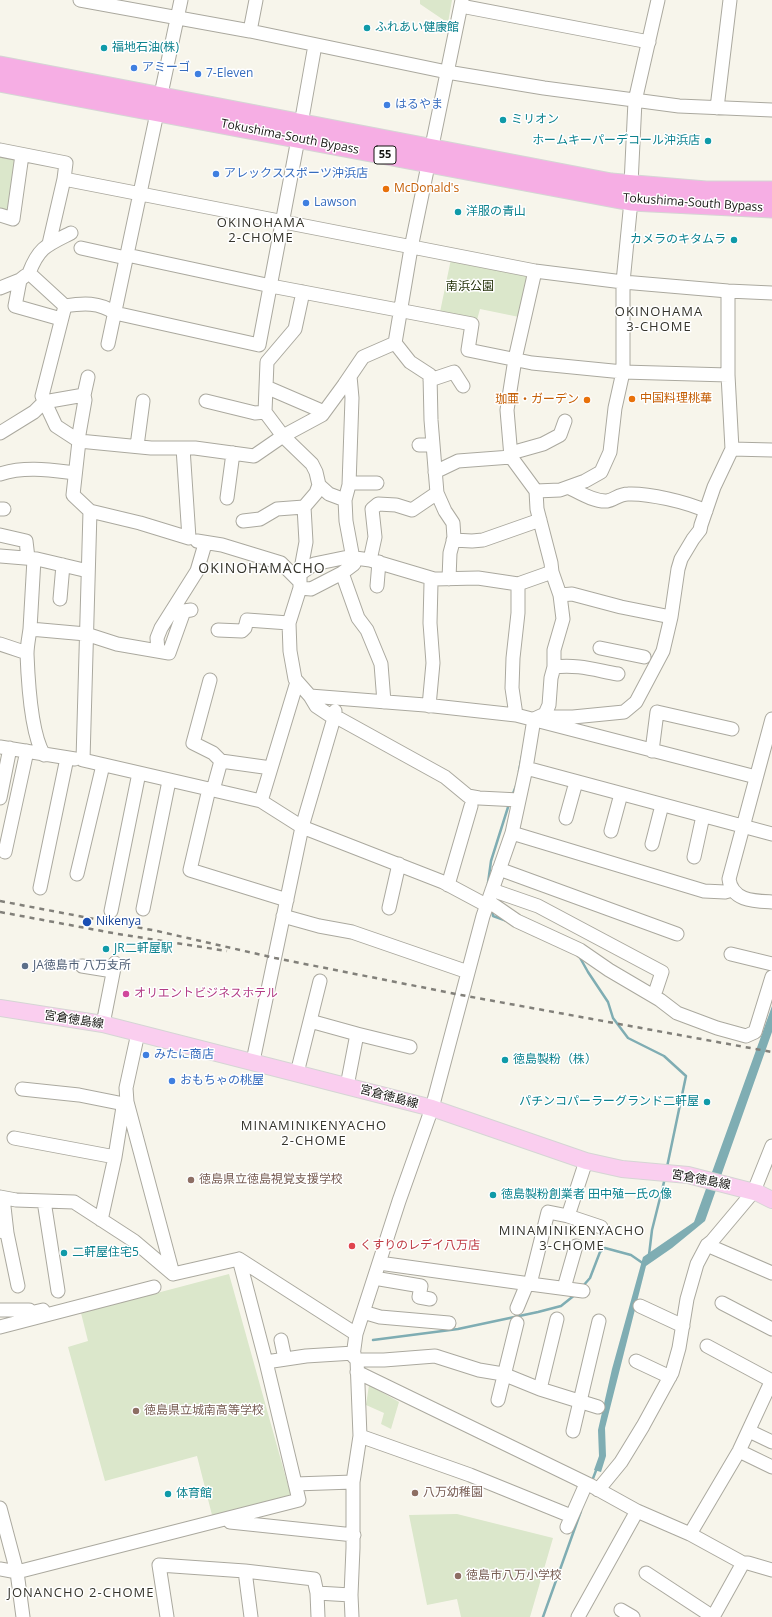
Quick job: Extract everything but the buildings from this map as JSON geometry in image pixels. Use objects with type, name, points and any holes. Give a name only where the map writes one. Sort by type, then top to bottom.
[{"type":"highway","name":"Tokushima-South Bypass","points":[[0,66],[159,104],[430,156],[611,183],[631,193],[772,208]]},
{"type":"highway","name":"Tokushima-South Bypass","points":[[0,82],[159,104]]},
{"type":"highway","name":"Tokushima-South Bypass","points":[[631,193],[706,190],[772,190]]},
{"type":"main road","name":"宮倉徳島線","points":[[0,1008],[103,1024],[138,1032],[432,1108],[586,1161],[622,1169],[688,1175],[703,1178],[754,1191],[772,1200]]},
{"type":"street","points":[[80,0],[108,2],[177,19],[250,32],[447,72],[544,88],[679,106],[772,110]]},
{"type":"street","points":[[108,344],[181,0]]},
{"type":"street","points":[[250,32],[256,0]]},
{"type":"street","points":[[536,491],[570,488],[601,472],[610,452],[615,408],[623,372],[623,282],[631,193],[635,101],[658,0]]},
{"type":"street","points":[[717,108],[730,0]]},
{"type":"street","points":[[449,579],[450,553],[453,540],[453,523],[445,511],[437,493],[430,375],[410,362],[395,343],[411,248],[461,3],[648,42]]},
{"type":"street","points":[[24,277],[65,306],[84,303],[107,308],[115,313],[259,345],[315,45]]},
{"type":"street","points":[[0,150],[66,163],[64,179],[49,244]]},
{"type":"street","points":[[0,215],[13,219],[22,155]]},
{"type":"street","points":[[64,179],[535,271],[623,282],[728,291],[772,293]]},
{"type":"street","points":[[61,319],[15,306],[24,277],[34,259],[49,244],[71,233]]},
{"type":"street","points":[[81,248],[472,324],[468,350],[532,363],[623,372],[728,375]]},
{"type":"street","points":[[352,1617],[351,1595],[354,1535],[353,1482],[360,1436],[356,1334],[432,1108],[489,898],[512,833],[526,768],[540,716],[549,705],[551,678],[554,668],[554,650],[563,618],[560,596],[552,572],[537,509],[536,491],[511,455],[507,410],[515,359],[535,271]]},
{"type":"street","points":[[0,288],[24,277]]},
{"type":"street","points":[[310,696],[551,717],[573,717],[624,712],[636,702],[663,651],[671,617],[678,569],[681,559],[700,530],[714,488],[732,449],[728,375],[728,291]]},
{"type":"street","points":[[303,292],[295,329],[268,362],[265,412],[282,436],[312,464],[316,472],[319,485],[316,493],[304,507],[306,542],[300,581],[289,623],[290,651],[295,679],[310,696],[316,706],[334,718],[340,719],[445,777],[468,796],[519,800]]},
{"type":"street","points":[[65,306],[42,396],[56,426],[78,441],[183,448],[254,456],[282,436],[322,415],[363,357],[395,343]]},
{"type":"street","points":[[430,380],[454,372],[463,386]]},
{"type":"street","points":[[158,651],[157,638],[161,628],[197,571],[200,542],[222,545],[281,563],[311,589],[342,574],[354,564],[346,521],[345,500],[349,483],[352,398],[350,376]]},
{"type":"street","points":[[88,377],[84,395],[85,400],[78,441],[75,473],[69,498],[90,511],[188,538],[183,448]]},
{"type":"street","points":[[266,387],[324,412]]},
{"type":"street","points":[[0,433],[34,412],[44,402],[84,395]]},
{"type":"street","points":[[137,446],[143,400]]},
{"type":"street","points":[[206,401],[255,413],[265,412]]},
{"type":"street","points":[[435,472],[458,461],[511,455],[543,444],[560,435],[565,421]]},
{"type":"street","points":[[419,445],[433,445]]},
{"type":"street","points":[[732,449],[772,450]]},
{"type":"street","points":[[227,498],[233,453]]},
{"type":"street","points":[[0,474],[19,469],[44,469],[75,473]]},
{"type":"street","points":[[349,483],[377,483]]},
{"type":"street","points":[[319,485],[329,494],[345,500]]},
{"type":"street","points":[[570,488],[582,495],[599,500],[608,501],[618,496],[628,494],[654,497],[694,505],[706,510]]},
{"type":"street","points":[[377,586],[374,561],[375,537],[372,510],[378,504],[396,505],[412,510],[437,493]]},
{"type":"street","points":[[243,521],[260,519],[277,509],[304,507]]},
{"type":"street","points":[[83,760],[90,511]]},
{"type":"street","points":[[453,540],[472,542],[483,540],[504,529],[540,520]]},
{"type":"street","points":[[0,535],[26,541],[34,559],[37,597]]},
{"type":"street","points":[[0,556],[34,559],[88,571]]},
{"type":"street","points":[[300,581],[314,564],[353,557],[374,561],[434,579],[478,578],[518,584],[552,572]]},
{"type":"street","points":[[5,852],[34,751],[27,653],[30,629],[34,559]]},
{"type":"street","points":[[60,599],[63,565]]},
{"type":"street","points":[[342,574],[358,618],[367,630],[381,664],[384,702]]},
{"type":"street","points":[[429,706],[433,663],[430,623],[431,583],[434,579]]},
{"type":"street","points":[[516,715],[512,688],[513,658],[518,612],[518,584]]},
{"type":"street","points":[[560,596],[572,594],[621,607],[671,617]]},
{"type":"street","points":[[30,629],[86,634],[117,644],[170,653],[184,611],[191,610]]},
{"type":"street","points":[[218,630],[242,631],[245,628],[247,620],[289,623]]},
{"type":"street","points":[[0,644],[27,653]]},
{"type":"street","points":[[600,648],[644,657]]},
{"type":"street","points":[[554,668],[566,666],[588,667],[613,673],[614,652]]},
{"type":"street","points":[[210,680],[194,743],[222,761],[271,768]]},
{"type":"street","points":[[261,801],[297,682]]},
{"type":"street","points":[[253,1061],[302,827],[334,718],[337,699]]},
{"type":"street","points":[[652,751],[657,712],[732,729]]},
{"type":"street","points":[[540,716],[570,730],[756,777]]},
{"type":"street","points":[[772,719],[742,826],[729,879],[732,890],[743,899],[772,902]]},
{"type":"street","points":[[0,798],[5,747],[83,760],[261,801],[302,827],[399,864],[448,885],[489,898],[538,906],[662,972],[656,990]]},
{"type":"street","points":[[40,888],[67,758]]},
{"type":"street","points":[[222,761],[211,790],[190,870],[287,900]]},
{"type":"street","points":[[77,874],[103,765]]},
{"type":"street","points":[[526,768],[772,834]]},
{"type":"street","points":[[111,910],[139,773]]},
{"type":"street","points":[[143,909],[169,780]]},
{"type":"street","points":[[566,818],[576,782]]},
{"type":"street","points":[[612,831],[621,794]]},
{"type":"street","points":[[652,844],[662,805]]},
{"type":"street","points":[[448,885],[471,806]]},
{"type":"street","points":[[694,857],[703,816]]},
{"type":"street","points":[[512,833],[704,892],[725,892],[732,890]]},
{"type":"street","points":[[389,908],[399,864]]},
{"type":"street","points":[[499,869],[677,934]]},
{"type":"street","points":[[489,898],[517,921],[580,950],[608,970],[660,1000],[677,1013],[717,1028],[746,1036],[754,1032],[772,977]]},
{"type":"street","points":[[284,916],[319,926],[352,932],[468,972]]},
{"type":"street","points":[[731,954],[772,964]]},
{"type":"street","points":[[82,966],[114,967],[103,1024]]},
{"type":"street","points":[[297,1073],[320,981]]},
{"type":"street","points":[[310,1021],[410,1047]]},
{"type":"street","points":[[101,1220],[115,1157],[125,1103],[126,1088],[138,1032]]},
{"type":"street","points":[[348,1086],[357,1034]]},
{"type":"street","points":[[22,1089],[79,1095],[125,1103]]},
{"type":"street","points":[[125,1103],[173,1274]]},
{"type":"street","points":[[14,1138],[115,1157]]},
{"type":"street","points":[[598,1490],[624,1456],[643,1426],[670,1377],[679,1348],[687,1299],[697,1264],[707,1245],[754,1191],[772,1146]]},
{"type":"street","points":[[568,1216],[586,1161]]},
{"type":"street","points":[[18,1286],[4,1232],[2,1197],[16,1200],[74,1202],[134,1241],[173,1274]]},
{"type":"street","points":[[44,1201],[58,1291]]},
{"type":"street","points":[[517,1308],[528,1284],[548,1212],[568,1216],[601,1227]]},
{"type":"street","points":[[707,1245],[772,1272]]},
{"type":"street","points":[[564,1288],[576,1246]]},
{"type":"street","points":[[173,1274],[239,1259],[356,1334]]},
{"type":"street","points":[[0,1569],[17,1572],[299,1500],[266,1362],[239,1259]]},
{"type":"street","points":[[379,1262],[583,1291]]},
{"type":"street","points":[[425,1269],[419,1297],[430,1299]]},
{"type":"street","points":[[374,1278],[421,1286]]},
{"type":"street","points":[[0,1327],[154,1286]]},
{"type":"street","points":[[722,1303],[772,1329]]},
{"type":"street","points":[[640,1306],[683,1326]]},
{"type":"street","points":[[0,1310],[29,1310],[30,1313],[48,1308],[50,1314]]},
{"type":"street","points":[[363,1312],[380,1317],[449,1323]]},
{"type":"street","points":[[540,1389],[557,1319]]},
{"type":"street","points":[[573,1431],[599,1321]]},
{"type":"street","points":[[498,1400],[503,1374],[517,1322]]},
{"type":"street","points":[[281,1340],[285,1359]]},
{"type":"street","points":[[690,1534],[739,1451],[748,1431],[767,1403],[772,1380],[706,1346]]},
{"type":"street","points":[[266,1362],[306,1356],[356,1362],[435,1356],[479,1370],[503,1374],[540,1389],[598,1407]]},
{"type":"street","points":[[636,1361],[670,1377]]},
{"type":"street","points":[[356,1362],[637,1510],[690,1534],[743,1563],[772,1570]]},
{"type":"street","points":[[748,1431],[772,1442]]},
{"type":"street","points":[[360,1436],[470,1475],[569,1521],[586,1484]]},
{"type":"street","points":[[739,1451],[772,1467]]},
{"type":"street","points":[[295,1484],[353,1482]]},
{"type":"street","points":[[0,1508],[17,1572],[23,1617]]},
{"type":"street","points":[[578,1617],[637,1510]]},
{"type":"street","points":[[222,1520],[354,1535]]},
{"type":"street","points":[[646,1573],[713,1617],[743,1563]]},
{"type":"street","points":[[167,1617],[159,1565],[245,1571],[314,1579],[317,1593],[318,1617]]},
{"type":"street","points":[[245,1571],[251,1617]]},
{"type":"street","points":[[317,1593],[351,1595]]},
{"type":"street","points":[[620,1610],[633,1617]]},
{"type":"green space","points":[[420,0],[452,0],[448,23],[420,4]]},
{"type":"green space","points":[[0,153],[18,157],[9,214],[0,211]]},
{"type":"green space","name":"南浜公園","points":[[451,259],[524,274],[527,278],[519,317],[480,309],[477,320],[440,312]]},
{"type":"green space","points":[[229,1274],[291,1496],[212,1515],[197,1456],[105,1481],[68,1347],[88,1341],[81,1313]]},
{"type":"green space","points":[[369,1385],[399,1402],[391,1429],[381,1424],[384,1413],[366,1405]]},
{"type":"green space","points":[[457,1514],[553,1538],[530,1617],[461,1617],[457,1599],[427,1605],[409,1515]]},
{"type":"water","points":[[772,1006],[772,1032],[705,1221],[672,1248],[646,1266],[605,1428],[606,1456],[601,1472],[594,1470],[599,1456],[598,1430],[612,1369],[643,1257],[694,1222]]},
{"type":"waterway","points":[[519,771],[522,756]]},
{"type":"waterway","points":[[512,796],[516,786]]},
{"type":"waterway","points":[[488,883],[491,861],[509,804]]},
{"type":"waterway","points":[[492,909],[493,916],[507,921]]},
{"type":"waterway","points":[[579,956],[608,1002],[613,1018],[628,1038],[664,1056],[686,1076],[667,1167]]},
{"type":"waterway","points":[[649,1255],[652,1230],[665,1178]]},
{"type":"waterway","points":[[583,1286],[590,1278],[600,1252],[605,1248],[631,1255],[644,1264]]},
{"type":"waterway","points":[[373,1340],[458,1329],[538,1312],[561,1306],[576,1294]]},
{"type":"waterway","points":[[592,1481],[597,1468]]},
{"type":"waterway","points":[[543,1617],[581,1511]]},
{"type":"railway","points":[[0,901],[157,931],[275,958],[461,995],[772,1052]]},
{"type":"railway","points":[[0,912],[118,934],[227,951]]},
{"type":"place","name":"ふれあい健康館","points":[[367,28]]},
{"type":"place","name":"福地石油(株)","points":[[104,48]]},
{"type":"place","name":"アミーゴ","points":[[134,68]]},
{"type":"place","name":"7-Eleven","points":[[198,74]]},
{"type":"place","name":"はるやま","points":[[387,105]]},
{"type":"place","name":"ミリオン","points":[[503,120]]},
{"type":"place","name":"ホームキーパーデコール沖浜店","points":[[708,141]]},
{"type":"place","name":"アレックススポーツ沖浜店","points":[[216,174]]},
{"type":"place","name":"McDonald's","points":[[386,189]]},
{"type":"place","name":"Lawson","points":[[306,203]]},
{"type":"place","name":"洋服の青山","points":[[458,212]]},
{"type":"place","name":"カメラのキタムラ","points":[[734,240]]},
{"type":"place","name":"中国料理桃華","points":[[632,399]]},
{"type":"place","name":"珈亜・ガーデン","points":[[587,400]]},
{"type":"place","name":"Nikenya","points":[[87,922]]},
{"type":"place","name":"JR二軒屋駅","points":[[106,949]]},
{"type":"place","name":"JA徳島市 八万支所","points":[[25,966]]},
{"type":"place","name":"オリエントビジネスホテル","points":[[126,994]]},
{"type":"place","name":"みたに商店","points":[[146,1055]]},
{"type":"place","name":"徳島製粉（株）","points":[[505,1060]]},
{"type":"place","name":"おもちゃの桃屋","points":[[172,1081]]},
{"type":"place","name":"パチンコパーラーグランド二軒屋","points":[[707,1102]]},
{"type":"place","name":"徳島県立徳島視覚支援学校","points":[[191,1180]]},
{"type":"place","name":"徳島製粉創業者 田中殖一氏の像","points":[[493,1195]]},
{"type":"place","name":"くすりのレデイ八万店","points":[[352,1246]]},
{"type":"place","name":"二軒屋住宅5","points":[[64,1253]]},
{"type":"place","name":"徳島県立城南高等学校","points":[[136,1411]]},
{"type":"place","name":"八万幼稚園","points":[[415,1493]]},
{"type":"place","name":"体育館","points":[[168,1494]]},
{"type":"place","name":"徳島市八万小学校","points":[[458,1576]]},
{"type":"district","name":"OKINOHAMA 2-CHOME","points":[[261,230]]},
{"type":"district","name":"OKINOHAMA 3-CHOME","points":[[659,320]]},
{"type":"district","name":"OKINOHAMACHO","points":[[262,569]]},
{"type":"district","name":"MINAMINIKENYACHO 2-CHOME","points":[[314,1134]]},
{"type":"district","name":"MINAMINIKENYACHO 3-CHOME","points":[[572,1238]]},
{"type":"district","name":"JONANCHO 2-CHOME","points":[[81,1593]]}]
